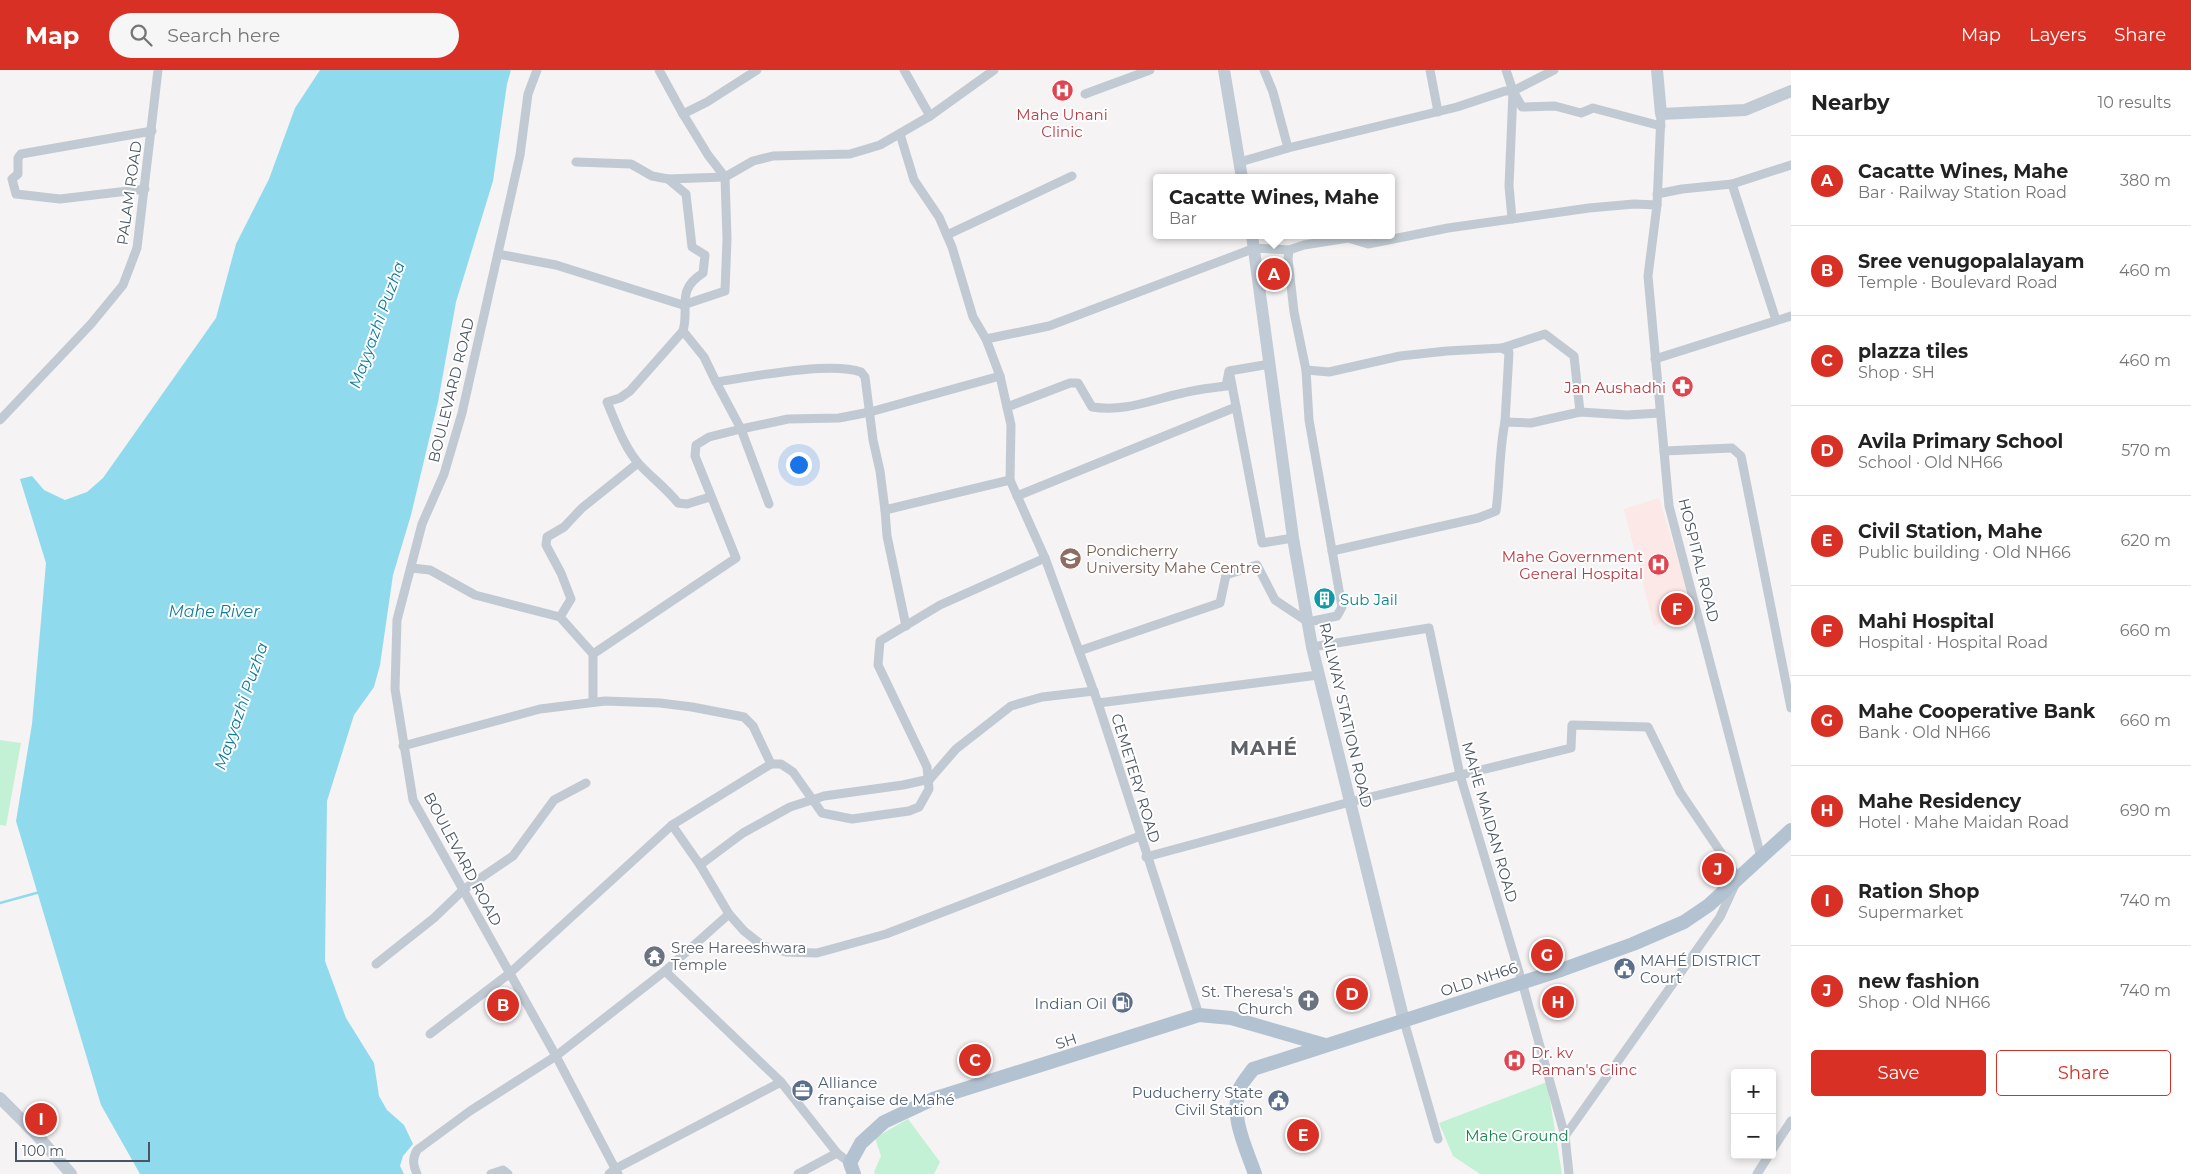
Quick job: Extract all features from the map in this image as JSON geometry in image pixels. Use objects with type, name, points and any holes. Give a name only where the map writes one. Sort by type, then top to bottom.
[{"type":"main road","name":"OLD NH66","points":[[1255,1174],[1240,1129],[1235,1105],[1240,1086],[1254,1069],[1522,982],[1633,944],[1684,922],[1709,904],[1791,830]]},
{"type":"main road","name":"SH","points":[[852,1168],[861,1142],[884,1122],[933,1099],[1199,1015],[1231,1018],[1324,1045]]},
{"type":"street","name":"PALAM ROAD","points":[[0,420],[91,324],[123,285],[137,248],[158,70]]},
{"type":"street","name":"BOULEVARD ROAD","points":[[537,70],[528,94],[520,155],[462,412],[444,474],[422,524],[397,620],[395,689],[403,746],[414,800],[556,1056],[614,1172]]},
{"type":"street","points":[[498,254],[556,265],[683,304],[725,291],[725,177],[708,155],[659,70]]},
{"type":"street","points":[[683,114],[707,102],[757,70]]},
{"type":"street","points":[[904,70],[930,116]]},
{"type":"street","points":[[576,162],[631,164],[652,176],[668,179],[725,177],[753,161],[773,156],[850,154],[880,144],[900,134],[930,116],[994,70]]},
{"type":"street","points":[[1085,94],[1150,70]]},
{"type":"street","points":[[1224,70],[1242,174]]},
{"type":"street","points":[[1264,70],[1273,92],[1288,148]]},
{"type":"street","points":[[1430,70],[1438,112]]},
{"type":"street","points":[[1506,70],[1513,91],[1522,107],[1555,106],[1581,113],[1593,108],[1661,120],[1695,114],[1744,110],[1791,91]]},
{"type":"street","points":[[1240,162],[1288,148],[1457,108],[1505,91],[1513,91],[1554,70]]},
{"type":"street","points":[[1657,70],[1661,120]]},
{"type":"street","points":[[1512,219],[1508,186],[1513,91]]},
{"type":"street","name":"HOSPITAL ROAD","points":[[1661,120],[1657,194],[1648,276],[1669,506],[1761,857]]},
{"type":"street","points":[[145,189],[60,199],[16,194],[12,179],[18,174],[18,158],[21,154],[152,131]]},
{"type":"street","points":[[900,134],[914,180],[939,217],[973,317],[986,340],[1000,376],[1010,425],[1010,480],[1045,558],[1098,703]]},
{"type":"street","points":[[1657,194],[1682,189],[1732,184],[1791,165]]},
{"type":"street","points":[[946,235],[1072,176]]},
{"type":"street","points":[[668,179],[686,194],[692,248],[705,255],[703,273],[691,281],[683,304],[685,319],[683,330],[630,391],[620,398],[607,402],[629,450],[638,463],[678,503],[687,504],[710,497]]},
{"type":"street","points":[[1732,184],[1776,320]]},
{"type":"street","points":[[1395,239],[1448,228],[1589,208],[1634,204],[1656,205]]},
{"type":"street","points":[[986,340],[1049,326],[1254,242],[1289,250],[1304,245],[1342,239]]},
{"type":"street","points":[[1351,239],[1368,244],[1393,239]]},
{"type":"street","name":"RAILWAY STATION ROAD","points":[[1254,242],[1293,538],[1312,647],[1404,1021]]},
{"type":"street","points":[[1079,651],[1220,603],[1226,575],[1257,565],[1275,600],[1308,622],[1338,616],[1342,607],[1309,420],[1306,370],[1294,312],[1288,259],[1289,250]]},
{"type":"street","points":[[1655,359],[1791,316]]},
{"type":"street","points":[[683,330],[704,357],[741,429],[769,504]]},
{"type":"street","points":[[1306,370],[1329,372],[1400,356],[1502,348],[1545,334],[1574,356],[1580,412]]},
{"type":"street","points":[[1332,551],[1478,518],[1496,511],[1502,439],[1506,422],[1509,352],[1502,348]]},
{"type":"street","points":[[1229,371],[1270,364]]},
{"type":"street","points":[[716,382],[818,369],[842,368],[861,372],[865,378],[885,510],[887,536],[906,626]]},
{"type":"street","points":[[1007,407],[1070,383],[1078,383],[1092,406],[1111,409],[1146,404],[1184,392],[1226,386],[1229,371]]},
{"type":"street","points":[[1229,371],[1262,543],[1293,538]]},
{"type":"street","points":[[593,654],[736,558],[695,456],[696,445],[709,437],[788,419],[808,417],[832,419],[870,412],[1000,376]]},
{"type":"street","points":[[1017,496],[1236,407]]},
{"type":"street","points":[[1506,422],[1531,423],[1580,412],[1627,415],[1660,413]]},
{"type":"street","points":[[1664,451],[1732,448],[1741,456],[1791,708]]},
{"type":"street","points":[[560,617],[570,599],[562,573],[546,545],[547,537],[564,527],[582,508],[638,463]]},
{"type":"street","points":[[885,510],[1010,480]]},
{"type":"street","points":[[430,1034],[510,973],[672,826],[771,764],[781,764],[792,772],[822,813],[852,819],[909,811],[919,807],[929,789],[928,767],[878,665],[880,641],[940,606],[1045,558]]},
{"type":"street","points":[[411,568],[430,570],[475,595],[560,617],[593,654],[593,702]]},
{"type":"street","name":"MAHE MAIDAN ROAD","points":[[1312,647],[1429,628],[1460,775],[1522,982],[1565,1136],[1569,1174]]},
{"type":"street","name":"CEMETERY ROAD","points":[[1199,1015],[1146,857],[1098,703],[1318,675]]},
{"type":"street","points":[[700,865],[766,819],[790,807],[824,796],[903,785],[930,779],[956,749],[1011,706],[1042,698],[1094,691]]},
{"type":"street","points":[[403,746],[540,709],[605,701],[660,703],[744,717],[753,726],[771,764]]},
{"type":"street","points":[[1146,857],[1350,802],[1571,748],[1572,725],[1648,727],[1680,792],[1738,878],[1720,917],[1565,1136]]},
{"type":"street","points":[[376,964],[434,918],[463,890],[513,856],[554,800],[586,783]]},
{"type":"street","points":[[672,826],[700,865],[729,914],[744,931],[763,946],[786,952],[817,953],[886,934],[1140,836]]},
{"type":"street","points":[[417,1174],[413,1164],[414,1155],[417,1150],[485,1102],[556,1056],[665,971],[729,914]]},
{"type":"street","points":[[665,971],[781,1082],[837,1153],[852,1168]]},
{"type":"street","points":[[1404,1021],[1438,1138]]},
{"type":"street","points":[[614,1172],[781,1082]]},
{"type":"street","points":[[0,1098],[36,1134],[71,1174]]},
{"type":"street","points":[[1776,1144],[1791,1121]]},
{"type":"street","points":[[798,1174],[837,1153]]},
{"type":"street","points":[[1757,1174],[1766,1159]]},
{"type":"street","points":[[491,1174],[503,1170],[508,1174]]},
{"type":"shaded area","name":"Mahe Government General Hospital","points":[[1659,498],[1693,610],[1654,626],[1624,509]]},
{"type":"green space","points":[[0,740],[21,743],[6,826],[0,825]]},
{"type":"green space","name":"Mahe Ground","points":[[1547,1082],[1562,1174],[1480,1174],[1453,1156],[1439,1123]]},
{"type":"green space","points":[[908,1119],[940,1162],[934,1174],[875,1174],[874,1172],[881,1156],[875,1138]]},
{"type":"water","name":"Mahe River","points":[[320,70],[511,70],[507,84],[493,181],[456,302],[438,402],[411,515],[393,575],[380,665],[374,687],[354,715],[327,801],[325,961],[346,1018],[374,1063],[379,1096],[387,1110],[404,1125],[413,1144],[403,1156],[400,1166],[404,1174],[140,1174],[101,1105],[16,821],[32,724],[46,563],[20,479],[32,476],[44,490],[65,500],[87,492],[103,478],[216,318],[236,244],[269,179],[295,108]]},
{"type":"waterway","points":[[0,903],[40,892]]},
{"type":"place","name":"Mahe Unani Clinic","points":[[1062,91]]},
{"type":"place","name":"Cacatte Wines, Mahe","points":[[1274,274]]},
{"type":"place","name":"Jan Aushadhi","points":[[1682,387]]},
{"type":"place","name":"Pondicherry University Mahe Centre","points":[[1070,559]]},
{"type":"place","name":"Mahe Government General Hospital","points":[[1659,565]]},
{"type":"place","name":"Sub Jail","points":[[1324,599]]},
{"type":"place","name":"Mahi Hospital","points":[[1677,609]]},
{"type":"place","name":"new fashion","points":[[1718,869]]},
{"type":"place","name":"Mahe Cooperative Bank","points":[[1547,955]]},
{"type":"place","name":"Sree Hareeshwara Temple","points":[[655,956]]},
{"type":"place","name":"MAHÉ DISTRICT Court","points":[[1624,969]]},
{"type":"place","name":"Avila Primary School","points":[[1352,994]]},
{"type":"place","name":"St. Theresa's Church","points":[[1309,1000]]},
{"type":"place","name":"Mahe Residency","points":[[1558,1002]]},
{"type":"place","name":"Indian Oil","points":[[1123,1003]]},
{"type":"place","name":"Sree venugopalalayam","points":[[503,1005]]},
{"type":"place","name":"plazza tiles","points":[[975,1060]]},
{"type":"place","name":"Dr. kv Raman's Clinc","points":[[1515,1061]]},
{"type":"place","name":"Alliance française de Mahé","points":[[802,1091]]},
{"type":"place","name":"Puducherry State Civil Station","points":[[1279,1101]]},
{"type":"place","name":"Ration Shop","points":[[41,1119]]},
{"type":"place","name":"Civil Station, Mahe","points":[[1303,1135]]},
{"type":"district","name":"MAHÉ","points":[[1264,748]]},
{"type":"water label","name":"Mayyazhi Puzha","points":[[377,325]]},
{"type":"water label","name":"Mayyazhi Puzha","points":[[241,706]]}]
